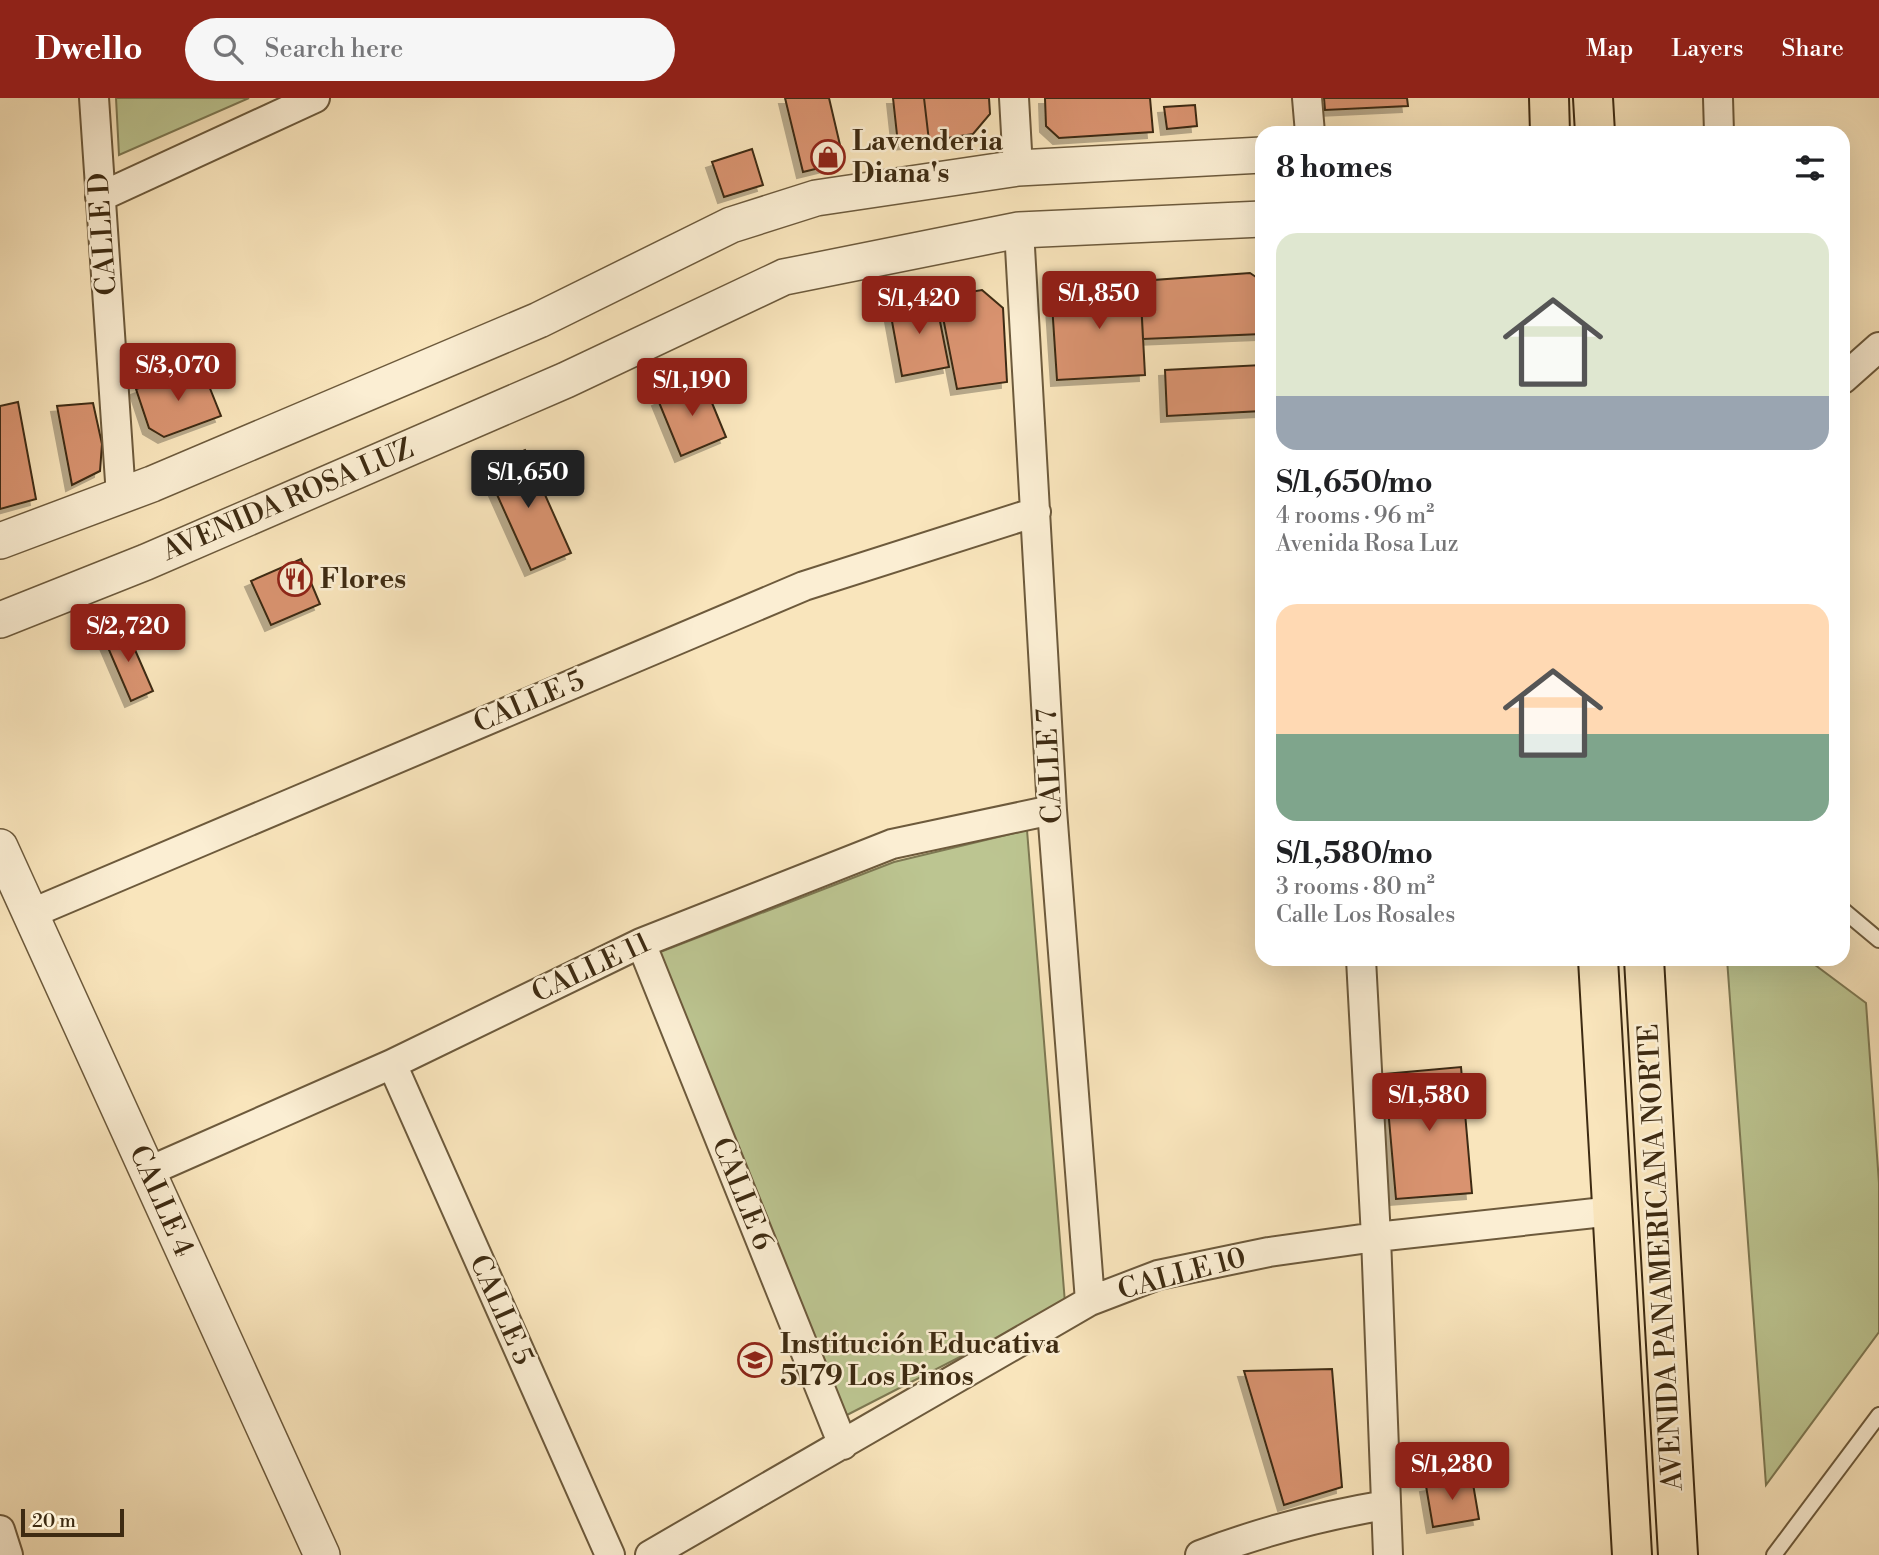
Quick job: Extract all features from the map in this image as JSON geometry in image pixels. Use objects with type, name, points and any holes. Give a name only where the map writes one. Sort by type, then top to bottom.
[{"type":"highway","points":[[1549,98],[1550,126]]},
{"type":"highway","points":[[1593,98],[1595,126]]},
{"type":"highway","name":"AVENIDA PANAMERICANA NORTE","points":[[1598,966],[1632,1555]]},
{"type":"highway","name":"AVENIDA PANAMERICANA NORTE","points":[[1644,966],[1678,1555]]},
{"type":"street","name":"CALLE D","points":[[94,98],[121,496]]},
{"type":"street","points":[[100,197],[315,98]]},
{"type":"street","points":[[1014,98],[1018,168]]},
{"type":"street","points":[[1307,98],[1309,126]]},
{"type":"street","points":[[1718,98],[1718,126]]},
{"type":"street","points":[[0,541],[121,496],[539,320],[732,225],[816,198],[1018,168],[1255,155]]},
{"type":"street","name":"AVENIDA ROSA LUZ","points":[[0,620],[146,562],[553,386],[784,277],[1019,230],[1255,219]]},
{"type":"street","name":"CALLE 7","points":[[1019,230],[1052,810],[1090,1301]]},
{"type":"street","points":[[1850,373],[1879,347]]},
{"type":"street","name":"CALLE 5","points":[[30,914],[804,586],[1036,512]]},
{"type":"street","name":"CALLE 11","points":[[147,1172],[392,1065],[641,943],[892,844],[1052,810]]},
{"type":"street","name":"CALLE 4","points":[[0,847],[322,1555]]},
{"type":"street","name":"CALLE 6","points":[[641,943],[843,1446]]},
{"type":"street","points":[[1361,966],[1376,1237],[1388,1555]]},
{"type":"street","name":"CALLE 5","points":[[392,1065],[610,1555]]},
{"type":"street","name":"CALLE 10","points":[[650,1555],[1090,1301],[1158,1275],[1269,1252],[1376,1237],[1613,1211]]},
{"type":"street","points":[[1200,1555],[1257,1534],[1328,1515],[1386,1505]]},
{"type":"street","points":[[0,1530],[8,1555]]},
{"type":"lane","points":[[1850,916],[1879,940]]},
{"type":"lane","points":[[1774,1555],[1879,1415]]},
{"type":"green space","points":[[116,98],[249,98],[119,155]]},
{"type":"green space","points":[[1027,830],[1065,1303],[845,1416],[655,954],[894,862]]},
{"type":"green space","points":[[1728,966],[1816,966],[1866,1003],[1879,1183],[1879,1332],[1766,1485]]},
{"type":"building","points":[[785,98],[829,98],[844,162],[803,172]]},
{"type":"building","points":[[893,98],[924,98],[929,141],[898,144]]},
{"type":"building","points":[[924,98],[989,98],[990,114],[973,134],[929,141]]},
{"type":"building","points":[[1045,98],[1150,98],[1153,132],[1059,138],[1046,126]]},
{"type":"building","points":[[1324,98],[1407,98],[1408,106],[1325,110]]},
{"type":"building","points":[[1195,105],[1197,126],[1167,129],[1164,107]]},
{"type":"building","points":[[752,149],[763,185],[724,197],[712,162]]},
{"type":"building","points":[[1250,273],[1255,276],[1255,334],[1143,339],[1140,281]]},
{"type":"building","points":[[1140,281],[1145,375],[1057,380],[1052,304],[1056,295],[1065,286]]},
{"type":"building","points":[[982,290],[1003,308],[1007,382],[957,389],[939,297]]},
{"type":"building","points":[[935,296],[949,367],[902,376],[889,305]]},
{"type":"building","points":[[1255,365],[1255,411],[1167,416],[1165,370]]},
{"type":"building","points":[[201,366],[221,416],[164,437],[149,428],[136,389]]},
{"type":"building","points":[[703,381],[726,437],[681,456],[658,400]]},
{"type":"building","points":[[18,402],[36,499],[0,509],[0,406]]},
{"type":"building","points":[[93,403],[102,444],[100,471],[72,485],[57,406]]},
{"type":"building","points":[[525,450],[571,553],[531,570],[485,468]]},
{"type":"building","points":[[301,559],[320,604],[271,625],[251,581]]},
{"type":"building","points":[[125,627],[153,691],[131,701],[103,636]]},
{"type":"building","points":[[1461,1067],[1472,1193],[1396,1199],[1385,1074]]},
{"type":"building","points":[[1332,1369],[1342,1487],[1284,1505],[1244,1371]]},
{"type":"building","points":[[1472,1478],[1479,1519],[1433,1527],[1426,1486]]},
{"type":"place","name":"Lavenderia Diana's","points":[[828,157]]},
{"type":"place","name":"Flores","points":[[295,579]]},
{"type":"place","name":"Institución Educativa 5179 Los Pinos","points":[[755,1360]]}]
